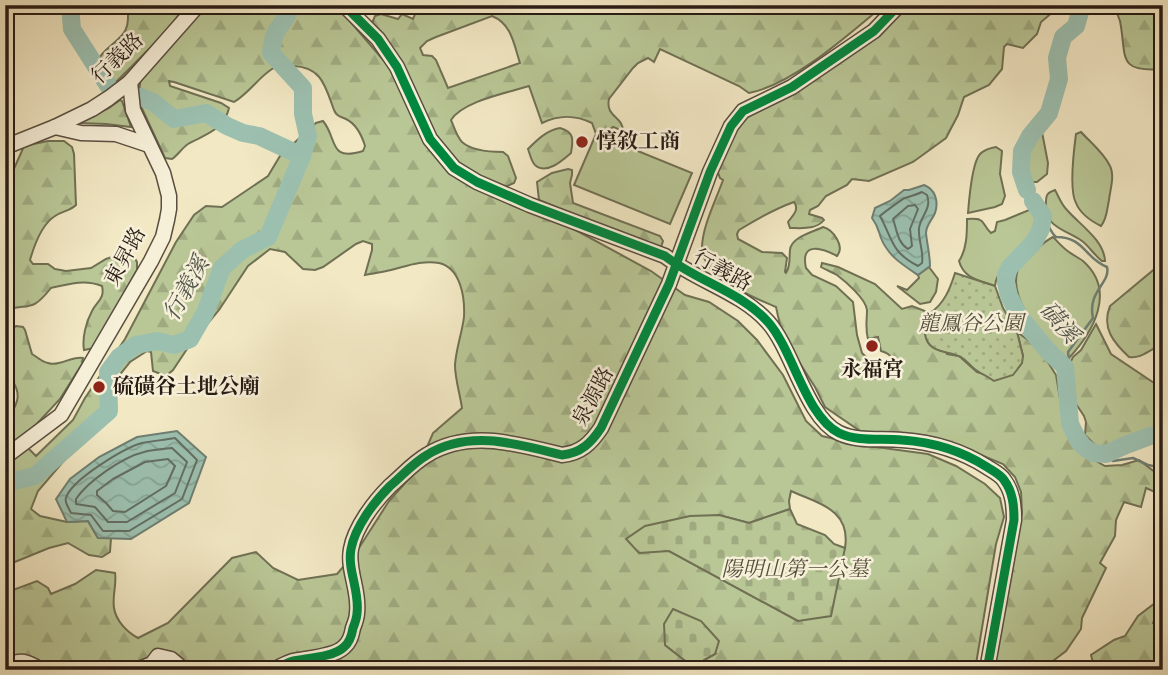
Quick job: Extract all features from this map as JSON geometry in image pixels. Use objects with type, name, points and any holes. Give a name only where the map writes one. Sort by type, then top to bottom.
[{"type":"street","name":"行義路","points":[[55,127],[92,109],[130,82],[198,5]]},
{"type":"street","name":"行義路","points":[[344,5],[378,39],[397,67],[430,139],[454,168],[477,182],[530,205],[665,256],[676,265],[744,302],[769,323],[790,359],[813,408],[837,432],[861,438],[936,445],[973,458],[1000,475],[1011,495],[1014,520],[987,670]]},
{"type":"street","name":"泉源路","points":[[273,670],[289,662],[335,653],[344,647],[351,636],[358,614],[351,548],[367,512],[386,490],[425,456],[445,446],[488,440],[509,442],[562,455],[579,451],[593,439],[648,332],[731,125],[743,111],[792,87],[874,31],[899,5]]},
{"type":"street","name":"東昇路","points":[[5,457],[61,415],[163,237],[169,196],[163,173],[133,110],[130,82]]},
{"type":"street","points":[[5,147],[55,127],[81,133],[116,134],[149,145]]},
{"type":"street","points":[[136,670],[152,664],[158,656],[171,659],[184,670]]},
{"type":"street","points":[[5,666],[15,661],[23,661],[41,670]]},
{"type":"green space","points":[[127,5],[186,5],[153,45],[112,83],[99,58],[125,32]]},
{"type":"green space","points":[[204,5],[336,5],[391,69],[455,173],[570,227],[651,271],[685,295],[709,302],[738,321],[757,340],[783,375],[806,421],[822,436],[861,445],[928,454],[956,466],[985,484],[1000,498],[1004,517],[996,544],[975,670],[700,670],[704,660],[715,654],[665,645],[697,670],[5,670],[5,593],[37,581],[48,588],[51,594],[75,584],[96,570],[115,573],[115,613],[123,626],[138,638],[168,623],[232,558],[256,552],[273,568],[298,580],[337,574],[357,551],[389,501],[417,470],[433,433],[462,408],[455,365],[464,317],[464,301],[457,277],[446,266],[433,262],[421,263],[365,275],[372,244],[363,241],[315,270],[303,269],[285,252],[270,249],[248,266],[219,310],[166,376],[153,371],[151,352],[147,351],[130,362],[117,378],[116,400],[108,419],[80,442],[38,491],[31,509],[40,516],[67,522],[88,521],[98,538],[111,538],[110,552],[102,557],[89,555],[68,543],[5,566],[5,464],[28,448],[36,456],[73,420],[125,339],[176,242],[194,215],[206,206],[222,207],[268,176],[280,156],[316,123],[323,121],[339,151],[352,154],[363,151],[365,146],[356,127],[335,112],[321,79],[303,67],[285,65],[272,69],[234,102],[169,81],[170,86],[229,108],[223,122],[213,131],[188,144],[172,159],[165,158],[138,100],[141,76]],"holes":[[[791,491],[831,510],[843,525],[846,535],[845,548],[798,621],[669,551],[719,515],[749,523],[790,509]]]},
{"type":"green space","points":[[419,5],[734,5],[774,14],[785,12],[794,5],[884,5],[802,69],[784,80],[749,93],[660,49],[654,62],[648,58],[638,63],[609,99],[608,105],[623,131],[613,127],[602,136],[596,134],[592,123],[573,117],[561,117],[542,123],[529,86],[475,103],[457,113],[451,120],[466,145],[503,152],[508,156],[516,178],[514,183],[505,187],[461,168],[430,127],[372,23],[375,16],[381,14],[398,19],[402,14],[413,19]],"holes":[[[492,16],[499,20],[511,36],[520,63],[448,88],[436,60],[432,56],[423,55],[420,48],[427,41]]]},
{"type":"green space","points":[[904,5],[1067,5],[1041,22],[1037,34],[1023,48],[1007,44],[1004,47],[1002,69],[989,85],[964,97],[946,138],[913,162],[869,181],[852,179],[847,185],[826,196],[818,206],[810,210],[809,214],[824,220],[817,225],[790,228],[788,222],[796,210],[794,202],[739,230],[738,239],[762,252],[782,253],[787,258],[786,273],[791,245],[794,242],[823,227],[831,232],[840,248],[837,256],[819,249],[809,250],[805,259],[806,268],[812,275],[836,286],[853,302],[862,353],[877,368],[889,368],[892,359],[881,351],[878,337],[868,339],[866,306],[845,281],[821,267],[822,263],[838,267],[875,284],[902,309],[912,306],[930,313],[933,326],[947,354],[959,356],[977,372],[994,380],[1023,356],[1017,332],[1039,348],[1056,375],[1068,434],[1089,457],[1105,466],[1139,460],[1163,475],[1163,490],[1157,493],[1146,488],[1141,507],[1124,502],[1116,520],[1115,536],[1100,563],[1106,568],[1082,618],[1081,629],[1066,651],[1041,670],[993,670],[1022,513],[1021,492],[1015,477],[1003,464],[952,443],[860,431],[825,407],[780,325],[776,307],[743,292],[720,277],[705,259],[702,248],[707,223],[723,180],[717,170],[736,127],[749,113]]},
{"type":"green space","points":[[1114,5],[1163,5],[1163,69],[1137,68],[1126,60],[1120,21]]},
{"type":"green space","points":[[120,100],[131,127],[79,123],[109,108]]},
{"type":"green space","points":[[560,128],[571,135],[571,153],[554,166],[539,168],[533,162],[528,149],[547,133]]},
{"type":"green space","points":[[1042,132],[1048,163],[1047,174],[1037,182],[1032,182],[1023,162],[1031,142]]},
{"type":"green space","points":[[1081,132],[1104,157],[1112,174],[1107,210],[1101,226],[1083,213],[1074,197],[1074,149],[1076,134]]},
{"type":"green space","points":[[596,134],[692,173],[670,224],[574,185]]},
{"type":"green space","points":[[64,141],[72,147],[76,205],[46,224],[30,260],[33,264],[48,264],[55,269],[66,271],[91,268],[106,259],[125,254],[133,255],[137,262],[137,270],[94,348],[84,350],[86,325],[101,297],[102,286],[83,283],[51,288],[30,306],[5,310],[5,189],[24,146]]},
{"type":"green space","points":[[996,147],[1002,151],[1000,174],[1005,196],[1002,204],[968,213],[971,182],[977,159],[983,151]]},
{"type":"green space","points":[[572,170],[570,183],[573,203],[660,236],[663,241],[660,250],[539,200],[537,182],[552,173]]},
{"type":"green space","points":[[1055,190],[1065,208],[1096,240],[1104,253],[1105,261],[1099,259],[1082,241],[1052,223],[1046,211],[1046,200],[1049,193]]},
{"type":"green space","points":[[1029,210],[1034,212],[1036,233],[1032,241],[1003,269],[995,286],[964,272],[959,261],[965,246],[967,219],[980,220],[991,233],[995,231],[997,222]]},
{"type":"green space","points":[[1053,237],[1083,261],[1099,285],[1098,311],[1093,324],[1078,348],[1069,358],[1063,359],[1035,327],[1026,313],[1016,286],[1017,273],[1023,261]]},
{"type":"green space","points":[[1163,262],[1163,345],[1129,357],[1114,341],[1108,328],[1110,306]]},
{"type":"green space","points":[[929,267],[938,279],[936,292],[930,302],[920,304],[897,286],[907,290],[919,278],[918,275]]},
{"type":"green space","name":"龍鳳谷公園","points":[[955,273],[995,286],[1003,308],[1017,332],[1023,356],[1022,363],[1013,375],[994,381],[961,357],[934,348],[927,340],[925,334],[933,326],[930,313],[946,296]]},
{"type":"green space","points":[[1096,324],[1111,354],[1163,389],[1163,429],[1104,450],[1085,435],[1084,416],[1072,398],[1074,382],[1070,363]]},
{"type":"green space","points":[[16,326],[23,327],[32,354],[44,362],[56,364],[83,358],[60,399],[33,428],[14,442],[8,425],[18,394],[12,380],[5,380],[5,335]]},
{"type":"green space","name":"陽明山第一公墓","points":[[790,509],[797,524],[825,535],[834,544],[845,548],[831,616],[798,621],[669,551],[639,553],[626,539],[645,526],[690,516],[719,515],[749,523]]},
{"type":"green space","points":[[1163,597],[1153,623],[1163,626],[1163,670],[1135,670],[1122,666],[1110,670],[1095,670],[1091,655],[1125,636],[1138,616]]},
{"type":"green space","name":"陽明山第一公墓","points":[[673,609],[701,621],[719,641],[715,654],[704,660],[700,670],[665,645],[664,624]]},
{"type":"water","points":[[924,185],[933,192],[937,204],[926,230],[930,266],[918,275],[896,260],[881,238],[872,218],[875,208],[904,190]]},
{"type":"water","points":[[177,431],[206,457],[189,503],[131,539],[98,538],[88,521],[67,522],[56,499],[70,479],[99,457],[137,437]]},
{"type":"waterway","points":[[70,5],[72,29],[109,87]]},
{"type":"waterway","name":"行義溪","points":[[5,483],[35,476],[109,411],[108,372],[119,357],[136,345],[157,341],[174,345],[190,339],[205,313],[222,268],[242,250],[268,237],[308,136],[303,114],[303,88],[271,53],[276,33],[291,5]]},
{"type":"waterway","name":"磺溪","points":[[1027,190],[1021,172],[1022,151],[1030,136],[1049,113],[1059,79],[1057,58],[1063,37],[1076,26],[1082,5]]},
{"type":"waterway","points":[[141,97],[153,102],[174,119],[206,113],[227,126],[259,136],[302,156]]},
{"type":"waterway","name":"磺溪","points":[[1033,201],[1043,216],[1041,229],[1034,242],[1010,267],[1006,283],[1019,316],[1065,367],[1070,424],[1077,438],[1093,453],[1106,454],[1150,436],[1163,434]]},
{"type":"waterway","points":[[1043,216],[1056,237],[1073,240],[1093,259],[1107,267],[1106,278],[1093,301],[1093,318],[1068,352],[1069,360],[1065,367]]},
{"type":"waterway","points":[[1106,454],[1113,461],[1133,458],[1163,468]]},
{"type":"cycle path","points":[[344,5],[378,39],[397,67],[430,139],[454,168],[477,182],[530,205],[665,256],[745,303],[768,322],[777,334],[818,413],[839,433],[862,439],[902,440],[935,445],[967,456],[1002,478],[1011,494],[1014,520],[987,670]]},
{"type":"cycle path","points":[[273,670],[293,661],[334,653],[347,643],[357,615],[357,597],[350,557],[353,541],[366,515],[384,492],[422,458],[460,442],[511,443],[562,455],[580,450],[589,443],[601,428],[669,284],[710,172],[731,126],[743,111],[792,87],[874,31],[899,5]]},
{"type":"place","name":"惇敘工商","points":[[582,142]]},
{"type":"place","name":"永福宮","points":[[872,346]]},
{"type":"place","name":"硫磺谷土地公廟","points":[[99,387]]}]
